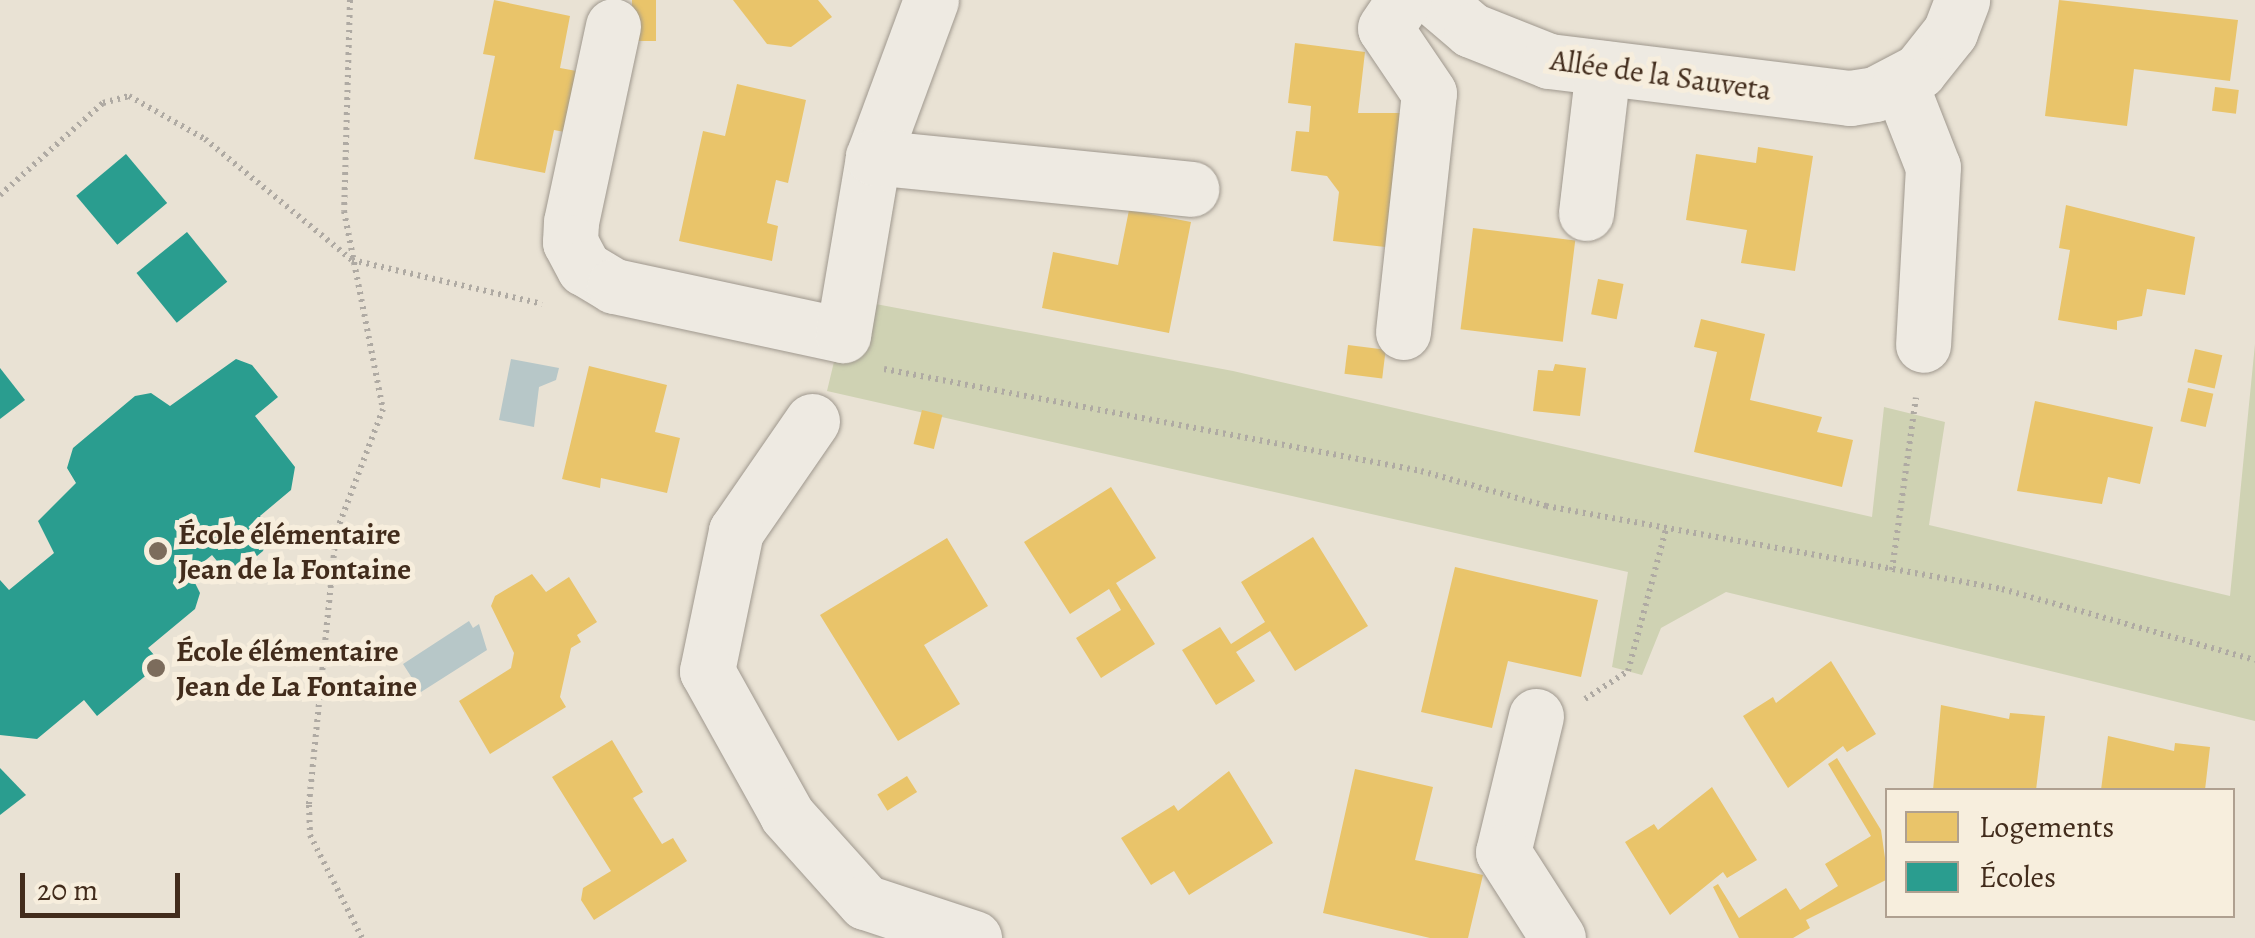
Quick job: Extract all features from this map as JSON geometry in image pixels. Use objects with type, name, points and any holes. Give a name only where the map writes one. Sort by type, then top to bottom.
[{"type":"street","points":[[613,26],[571,222],[570,242],[584,268],[614,286],[859,352],[873,157],[931,0]]},
{"type":"street","points":[[1403,332],[1429,94],[1386,28],[1404,0]]},
{"type":"street","name":"Allée de la Sauveta","points":[[1436,0],[1507,48],[1603,68],[1824,97],[1875,94],[1900,83],[1939,50],[1962,0]]},
{"type":"street","points":[[1586,213],[1603,68]]},
{"type":"street","points":[[1900,83],[1933,168],[1923,344]]},
{"type":"street","points":[[873,157],[1191,189]]},
{"type":"street","points":[[812,420],[736,531],[707,671],[788,815],[866,902],[974,938]]},
{"type":"street","points":[[1536,716],[1503,852],[1558,938]]},
{"type":"path","points":[[350,0],[344,211],[383,409],[336,533],[308,805],[310,834],[362,938]]},
{"type":"path","points":[[0,195],[103,103],[129,96],[205,139],[352,260],[562,309]]},
{"type":"path","points":[[1892,570],[1923,344]]},
{"type":"path","points":[[859,352],[1422,471],[1546,506],[2002,589],[2255,660]]},
{"type":"path","points":[[1536,716],[1583,700],[1628,671],[1666,529]]},
{"type":"green space","points":[[849,299],[1233,371],[1872,517],[1884,407],[1945,422],[1929,525],[2230,596],[2255,344],[2255,721],[1726,592],[1661,628],[1642,675],[1612,667],[1628,572],[827,391]]},
{"type":"shaded area","points":[[511,359],[559,368],[556,380],[539,387],[534,427],[499,420]]},
{"type":"shaded area","points":[[469,621],[473,628],[479,624],[487,650],[421,692],[403,664]]},
{"type":"building: Logements","points":[[494,0],[570,16],[560,68],[582,72],[570,133],[554,130],[545,173],[474,159],[495,56],[483,54]]},
{"type":"building: Logements","points":[[632,0],[656,0],[656,41],[632,41]]},
{"type":"building: Logements","points":[[733,0],[818,0],[832,17],[791,47],[767,44]]},
{"type":"building: Logements","points":[[2059,0],[2238,20],[2230,81],[2134,69],[2127,126],[2045,116]]},
{"type":"building: Logements","points":[[1295,43],[1365,52],[1358,113],[1410,113],[1394,248],[1333,241],[1339,192],[1327,176],[1291,171],[1296,131],[1309,132],[1311,106],[1288,103]]},
{"type":"building: Logements","points":[[737,84],[806,100],[788,183],[776,180],[767,223],[778,226],[772,261],[679,241],[703,131],[725,136]]},
{"type":"building: Logements","points":[[2215,87],[2239,90],[2236,114],[2212,111]]},
{"type":"building: Logements","points":[[1758,147],[1813,156],[1795,271],[1741,263],[1747,230],[1686,220],[1696,154],[1756,163]]},
{"type":"building: Logements","points":[[2066,205],[2195,237],[2185,295],[2147,289],[2142,316],[2117,321],[2117,330],[2058,320],[2070,250],[2059,248]]},
{"type":"building: Logements","points":[[1129,210],[1191,222],[1169,333],[1042,308],[1053,252],[1118,265]]},
{"type":"building: Logements","points":[[1473,228],[1575,241],[1563,342],[1461,329]]},
{"type":"building: Logements","points":[[1598,279],[1624,284],[1617,319],[1591,314]]},
{"type":"building: Logements","points":[[1701,319],[1765,334],[1750,400],[1822,417],[1817,432],[1853,440],[1842,487],[1694,452],[1717,352],[1694,347]]},
{"type":"building: Logements","points":[[1348,345],[1386,350],[1382,378],[1344,374]]},
{"type":"building: Logements","points":[[2195,349],[2222,355],[2215,388],[2187,382]]},
{"type":"building: Logements","points":[[1555,364],[1586,368],[1580,416],[1533,411],[1538,370],[1553,371]]},
{"type":"building: Logements","points":[[589,366],[667,385],[655,432],[680,438],[667,493],[601,478],[600,488],[562,479]]},
{"type":"building: Logements","points":[[2188,388],[2213,394],[2206,427],[2180,421]]},
{"type":"building: Logements","points":[[2035,401],[2153,427],[2140,484],[2108,477],[2102,504],[2017,491]]},
{"type":"building: Logements","points":[[922,410],[942,415],[934,449],[914,444]]},
{"type":"building: Logements","points":[[1111,487],[1156,558],[1116,583],[1155,644],[1101,678],[1076,638],[1121,610],[1109,589],[1070,614],[1024,542]]},
{"type":"building: Logements","points":[[1313,537],[1368,626],[1295,671],[1270,631],[1236,652],[1255,681],[1216,705],[1182,650],[1220,627],[1231,644],[1265,622],[1241,582]]},
{"type":"building: Logements","points":[[947,538],[988,606],[924,645],[960,704],[898,741],[820,615]]},
{"type":"building: Logements","points":[[1455,567],[1598,600],[1581,677],[1508,661],[1492,728],[1421,712]]},
{"type":"building: Logements","points":[[532,574],[546,592],[569,577],[597,622],[577,635],[581,642],[571,648],[560,697],[566,707],[490,754],[459,701],[511,668],[514,653],[491,606],[495,596]]},
{"type":"building: Logements","points":[[1831,661],[1876,734],[1847,752],[1843,746],[1788,788],[1743,716],[1773,697],[1776,703]]},
{"type":"building: Logements","points":[[1941,705],[2009,719],[2010,713],[2045,716],[2036,788],[1933,788]]},
{"type":"building: Logements","points":[[2108,736],[2174,751],[2175,743],[2210,747],[2205,788],[2101,788]]},
{"type":"building: Logements","points":[[612,740],[643,792],[633,798],[662,844],[673,838],[687,861],[594,920],[581,900],[583,888],[611,871],[552,777]]},
{"type":"building: Logements","points":[[1837,758],[1881,830],[1885,880],[1806,920],[1810,928],[1793,938],[1739,938],[1713,887],[1718,884],[1739,918],[1786,888],[1800,910],[1838,886],[1825,864],[1871,836],[1828,764]]},
{"type":"building: Logements","points":[[1355,769],[1433,787],[1415,860],[1483,875],[1468,938],[1430,938],[1323,913]]},
{"type":"building: Logements","points":[[1229,771],[1273,843],[1189,895],[1174,871],[1151,885],[1121,838],[1174,805],[1178,811]]},
{"type":"building: Logements","points":[[907,776],[917,792],[887,811],[877,795]]},
{"type":"building: Logements","points":[[1712,787],[1757,860],[1727,878],[1723,872],[1670,915],[1625,842],[1654,824],[1658,830]]},
{"type":"building: Écoles","points":[[126,154],[167,203],[117,245],[76,196]]},
{"type":"building: Écoles","points":[[187,232],[227,282],[177,323],[136,273]]},
{"type":"building: Écoles","name":"École élémentaire Jean de la Fontaine","points":[[236,359],[252,365],[278,397],[255,416],[295,467],[291,490],[260,516],[269,534],[263,551],[231,578],[212,555],[190,573],[200,593],[195,609],[148,648],[161,663],[97,716],[84,700],[37,739],[0,735],[0,580],[9,590],[54,553],[38,521],[76,483],[67,468],[73,448],[135,396],[151,393],[170,406]]},
{"type":"building: Écoles","points":[[0,368],[25,400],[0,419]]},
{"type":"building: Écoles","points":[[0,768],[26,795],[0,815]]},
{"type":"place","name":"École élémentaire Jean de la Fontaine","points":[[158,551]]},
{"type":"place","name":"École élémentaire Jean de La Fontaine","points":[[156,668]]}]
